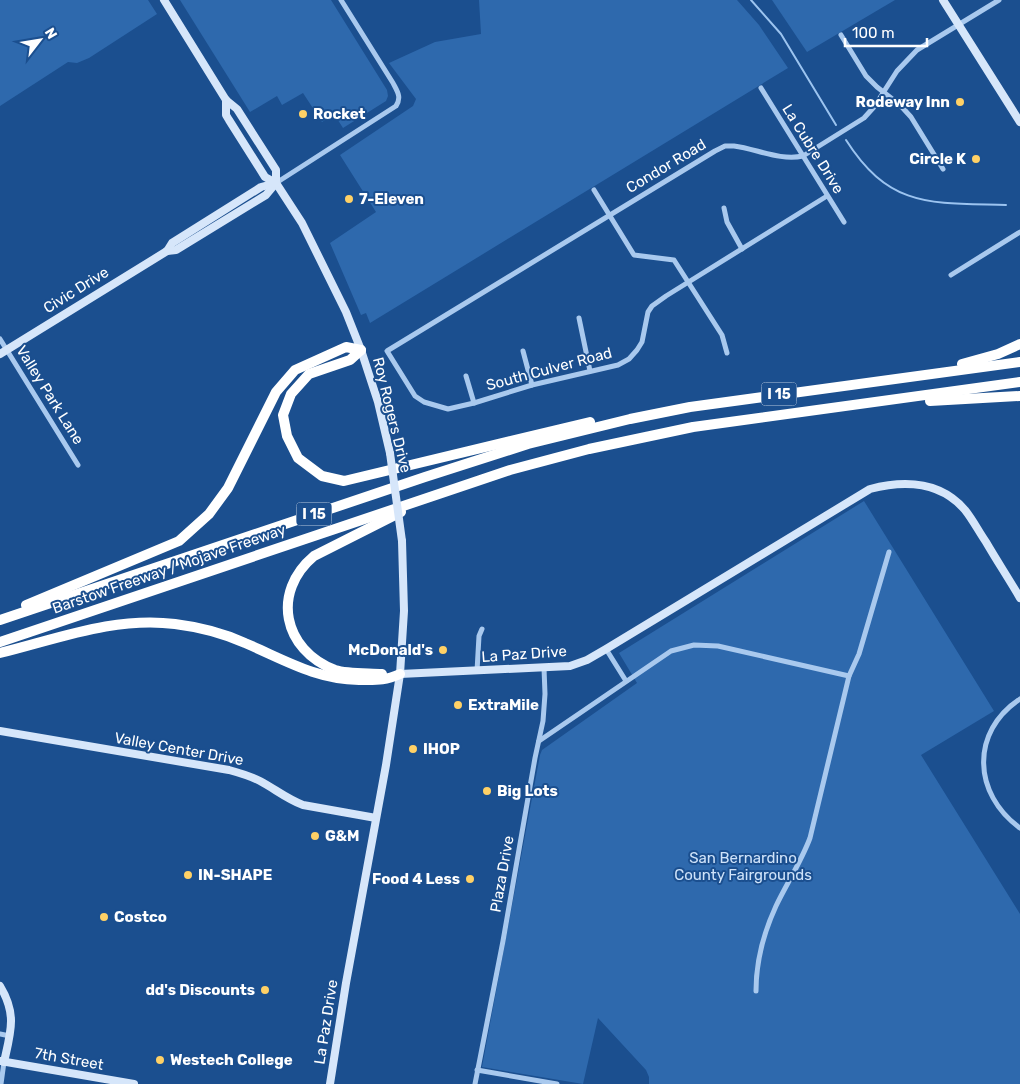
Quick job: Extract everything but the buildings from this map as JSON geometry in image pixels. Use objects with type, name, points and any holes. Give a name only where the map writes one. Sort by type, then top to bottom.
[{"type":"highway","points":[[928,374],[998,354],[1020,344]]},
{"type":"highway","points":[[0,616],[179,541],[209,514],[228,488],[276,392],[295,370],[346,347],[362,350]]},
{"type":"highway","points":[[362,350],[350,360],[310,374],[291,394],[284,415],[287,436],[298,458],[322,476],[344,481],[601,419],[630,419]]},
{"type":"highway","name":"Barstow Freeway / Mojave Freeway","points":[[0,620],[528,444],[630,419],[690,407],[1020,362]]},
{"type":"highway","name":"Barstow Freeway / Mojave Freeway","points":[[0,642],[510,470],[589,449],[693,427],[1020,382]]},
{"type":"highway","points":[[844,407],[1020,396]]},
{"type":"highway","points":[[400,674],[337,671],[316,661],[303,649],[293,634],[289,623],[288,602],[294,580],[303,566],[314,556],[431,496]]},
{"type":"highway","points":[[0,653],[118,624],[175,624],[224,635],[300,669],[339,680],[384,680],[400,674]]},
{"type":"main road","name":"Roy Rogers Drive","points":[[164,0],[226,100],[237,109],[276,170],[276,183]]},
{"type":"main road","points":[[943,0],[1020,122]]},
{"type":"main road","name":"Roy Rogers Drive","points":[[226,100],[226,115],[229,120],[265,177],[276,183],[302,223],[346,312],[362,350],[378,402],[390,453],[402,541],[404,611],[400,674]]},
{"type":"main road","name":"Civic Drive","points":[[3,352],[167,251],[172,243],[261,187],[276,183]]},
{"type":"main road","name":"La Paz Drive","points":[[330,1084],[386,765],[400,674],[544,668],[578,663],[606,649],[870,488],[889,484],[908,483],[924,485],[942,492],[956,502],[972,520],[1020,598]]},
{"type":"main road","name":"Valley Center Drive","points":[[0,731],[247,774],[294,802],[376,818]]},
{"type":"main road","points":[[0,986],[8,1000],[11,1011],[10,1036],[2,1061]]},
{"type":"main road","name":"7th Street","points":[[2,1061],[134,1084]]},
{"type":"street","name":"Civic Drive","points":[[276,183],[396,106],[399,102],[398,93],[341,0]]},
{"type":"street","points":[[803,156],[864,118],[884,93],[897,71],[917,50],[999,0]]},
{"type":"street","points":[[841,35],[866,76],[911,116],[943,169]]},
{"type":"street","name":"La Cubre Drive","points":[[761,88],[844,222]]},
{"type":"street","name":"Condor Road","points":[[387,351],[715,150],[725,146],[742,147],[784,158],[803,156]]},
{"type":"street","points":[[594,190],[634,255],[674,260],[722,336],[728,353]]},
{"type":"street","name":"South Culver Road","points":[[387,351],[415,396],[424,402],[448,409],[532,385],[618,365],[629,359],[642,342],[645,321],[652,306],[827,196]]},
{"type":"street","points":[[724,208],[727,222],[742,249]]},
{"type":"street","points":[[951,275],[1020,232]]},
{"type":"street","points":[[579,318],[590,371]]},
{"type":"street","name":"Valley Park Lane","points":[[0,339],[3,352],[78,465]]},
{"type":"street","points":[[523,351],[532,385]]},
{"type":"street","points":[[466,376],[474,403]]},
{"type":"street","points":[[756,991],[756,974],[764,939],[775,908],[810,838],[849,676],[859,654],[889,552]]},
{"type":"street","points":[[477,671],[479,636],[482,629]]},
{"type":"street","points":[[538,741],[671,651],[694,645],[718,646],[849,676]]},
{"type":"street","points":[[606,649],[626,682]]},
{"type":"street","name":"Plaza Drive","points":[[475,1084],[503,941],[544,711],[544,668]]},
{"type":"street","points":[[1020,699],[1005,710],[991,731],[986,745],[982,768],[990,793],[998,808],[1020,828]]},
{"type":"street","points":[[0,1034],[10,1036]]},
{"type":"street","points":[[1,1084],[2,1061]]},
{"type":"street","points":[[477,1070],[557,1084]]},
{"type":"green space","points":[[0,0],[148,0],[157,14],[89,58],[77,63],[68,62],[0,106]]},
{"type":"green space","points":[[180,0],[331,0],[387,90],[388,96],[386,101],[343,128],[334,114],[322,122],[303,93],[282,105],[277,96],[250,112]]},
{"type":"green space","points":[[479,0],[737,0],[759,25],[788,68],[370,323],[366,313],[361,315],[330,243],[376,212],[340,155],[413,106],[416,99],[389,63],[435,42],[481,34]]},
{"type":"green space","points":[[772,0],[895,0],[807,52]]},
{"type":"green space","name":"San Bernardino County Fairgrounds","points":[[864,501],[994,711],[921,755],[1020,914],[1020,1084],[649,1084],[646,1070],[598,1018],[583,1084],[482,1067],[542,750],[637,683],[619,653]]},
{"type":"waterway","points":[[751,0],[781,34],[836,125]]},
{"type":"waterway","points":[[846,140],[862,163],[879,179],[896,190],[915,198],[956,204],[1006,205]]},
{"type":"place","name":"Rodeway Inn","points":[[960,102]]},
{"type":"place","name":"Rocket","points":[[303,114]]},
{"type":"place","name":"Circle K","points":[[976,159]]},
{"type":"place","name":"7-Eleven","points":[[349,199]]},
{"type":"place","name":"McDonald's","points":[[443,650]]},
{"type":"place","name":"ExtraMile","points":[[458,705]]},
{"type":"place","name":"IHOP","points":[[413,749]]},
{"type":"place","name":"Big Lots","points":[[487,791]]},
{"type":"place","name":"G&M","points":[[315,836]]},
{"type":"place","name":"IN-SHAPE","points":[[188,875]]},
{"type":"place","name":"Food 4 Less","points":[[470,879]]},
{"type":"place","name":"Costco","points":[[104,917]]},
{"type":"place","name":"dd's Discounts","points":[[265,990]]},
{"type":"place","name":"Westech College","points":[[160,1060]]}]
